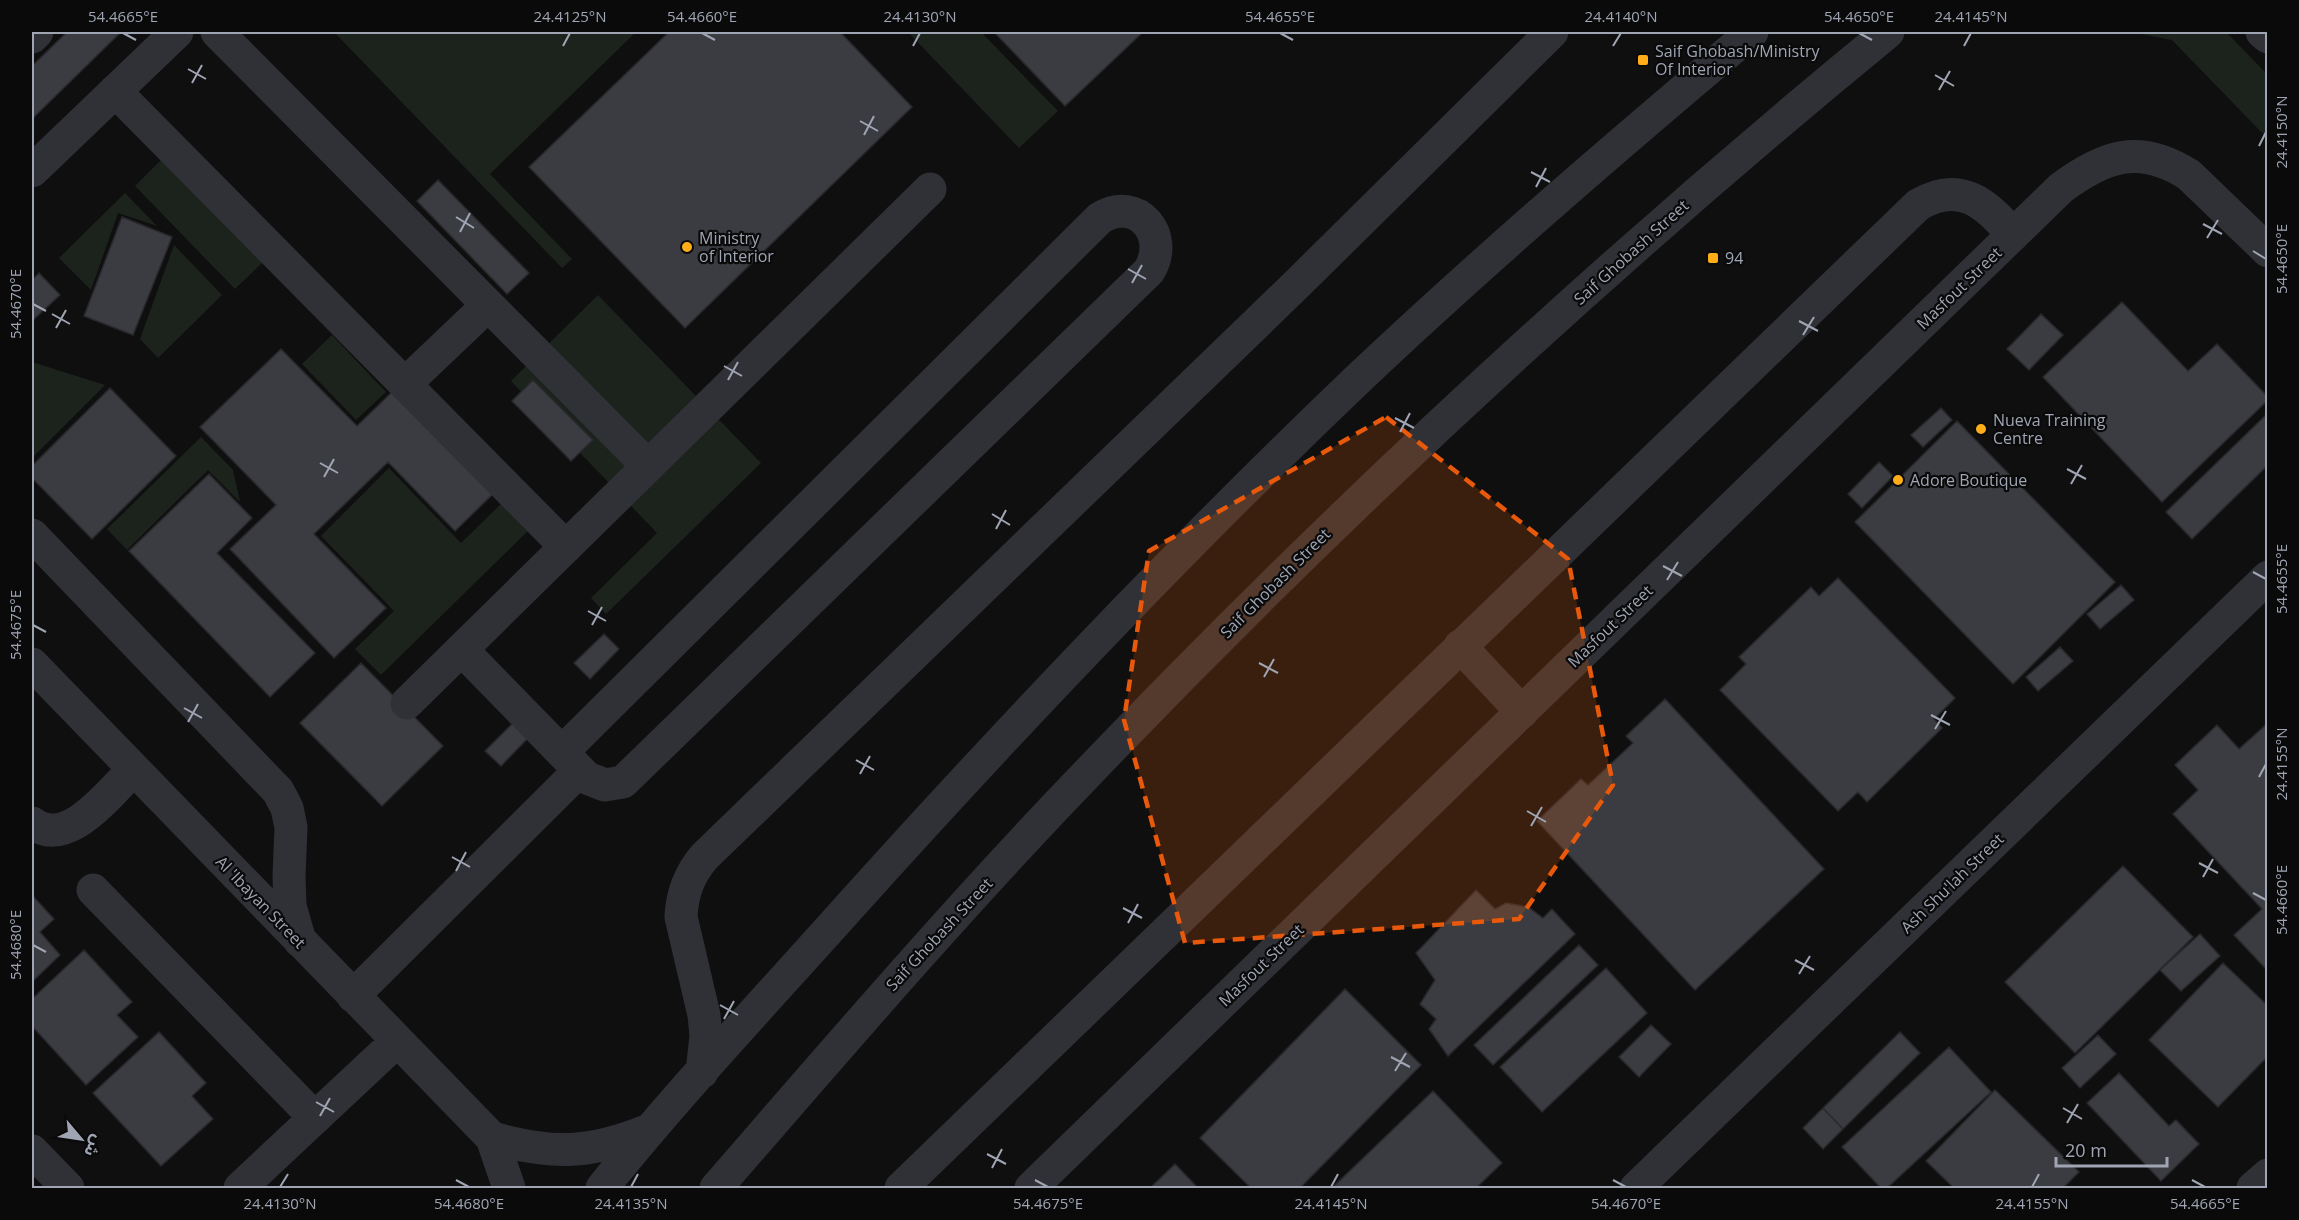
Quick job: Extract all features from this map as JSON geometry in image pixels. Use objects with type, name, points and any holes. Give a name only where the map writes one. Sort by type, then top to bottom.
[{"type":"street","points":[[32,37],[37,32]]},
{"type":"street","points":[[32,171],[177,32]]},
{"type":"street","points":[[217,32],[648,466]]},
{"type":"street","points":[[702,1071],[706,1036],[705,1015],[681,917],[684,893],[694,869],[1296,285],[1552,32]]},
{"type":"street","points":[[602,1188],[649,1130],[995,748],[1213,520],[1357,380],[1514,236],[1752,32]]},
{"type":"street","name":"Saif Ghobash Street","points":[[716,1188],[886,992],[1078,783],[1310,548],[1482,385],[1640,242],[1888,32]]},
{"type":"street","points":[[2262,32],[2268,37]]},
{"type":"street","points":[[115,91],[566,547]]},
{"type":"street","name":"Masfout Street","points":[[1031,1188],[2061,188],[2084,171],[2102,162],[2119,157],[2139,156],[2157,159],[2174,165],[2189,175],[2268,251]]},
{"type":"street","points":[[408,702],[930,189]]},
{"type":"street","points":[[901,1188],[1918,205],[1932,196],[1947,194],[1964,196],[1993,211],[2013,235]]},
{"type":"street","points":[[353,996],[570,761],[1100,218],[1111,213],[1123,212],[1141,217],[1155,234],[1157,251],[1155,261],[1149,271],[623,782],[605,785],[596,783],[570,761],[462,650]]},
{"type":"street","points":[[405,384],[488,305]]},
{"type":"street","points":[[32,535],[278,790],[287,808],[291,827],[290,906],[300,943]]},
{"type":"street","name":"Ash Shu'lah Street","points":[[1636,1188],[2268,577]]},
{"type":"street","points":[[1460,646],[1522,712]]},
{"type":"street","name":"Al 'Ibayan Street","points":[[32,664],[300,943],[492,1138],[509,1188]]},
{"type":"street","points":[[32,823],[39,829],[60,831],[79,823],[134,770]]},
{"type":"street","points":[[93,890],[315,1118]]},
{"type":"street","points":[[240,1188],[397,1041]]},
{"type":"street","name":"Al 'Ibayan Street","points":[[492,1138],[523,1147],[587,1149],[619,1142],[649,1130]]},
{"type":"street","points":[[34,1158],[68,1188]]},
{"type":"street","points":[[2253,1188],[2268,1175]]},
{"type":"highlighted area","points":[[1386,417],[1568,559],[1613,785],[1519,919],[1185,943],[1124,720],[1149,551]]},
{"type":"shaded area","points":[[334,32],[636,32],[490,174],[572,259],[562,268]]},
{"type":"shaded area","points":[[908,32],[981,32],[1058,111],[1019,148]]},
{"type":"shaded area","points":[[2131,32],[2226,32],[2267,74],[2267,138],[2172,40]]},
{"type":"shaded area","points":[[163,158],[264,261],[235,289],[135,186]]},
{"type":"shaded area","points":[[125,193],[157,226],[118,213],[91,290],[59,258]]},
{"type":"shaded area","points":[[174,245],[222,295],[158,358],[140,339]]},
{"type":"shaded area","points":[[598,295],[761,463],[606,614],[591,598],[657,533],[511,381]]},
{"type":"shaded area","points":[[332,335],[386,392],[356,420],[302,364]]},
{"type":"shaded area","points":[[32,362],[105,385],[32,458]]},
{"type":"shaded area","points":[[201,437],[233,470],[240,502],[208,470],[127,550],[107,529]]},
{"type":"shaded area","points":[[389,468],[461,543],[504,501],[531,528],[381,675],[355,649],[394,611],[321,536]]},
{"type":"building","points":[[67,32],[121,32],[32,119],[32,66]]},
{"type":"building","name":"Ministry of Interior","points":[[669,32],[840,32],[912,107],[685,328],[529,167]]},
{"type":"building","points":[[994,32],[1143,32],[1065,106]]},
{"type":"building","points":[[438,180],[529,273],[507,294],[417,201]]},
{"type":"building","points":[[122,217],[172,237],[133,335],[84,316]]},
{"type":"building","points":[[39,273],[60,295],[33,320],[32,280]]},
{"type":"building","points":[[2122,302],[2188,371],[2217,344],[2268,397],[2268,400],[2162,502],[2043,377]]},
{"type":"building","points":[[2041,314],[2063,335],[2029,370],[2007,349]]},
{"type":"building","points":[[281,349],[357,426],[393,391],[493,494],[455,531],[388,462],[314,534],[386,608],[334,658],[230,549],[276,505],[200,427]]},
{"type":"building","points":[[533,380],[593,440],[571,461],[512,401]]},
{"type":"building","points":[[110,388],[176,456],[92,539],[32,478],[32,466]]},
{"type":"building","points":[[1941,408],[1952,420],[1923,447],[1911,435]]},
{"type":"building","points":[[2268,413],[2268,465],[2192,539],[2166,512]]},
{"type":"building","points":[[1957,421],[2115,582],[2013,684],[1855,522]]},
{"type":"building","points":[[1879,462],[1893,476],[1862,508],[1848,494]]},
{"type":"building","points":[[209,474],[252,518],[217,553],[315,653],[270,697],[129,551]]},
{"type":"building","points":[[1838,578],[1955,698],[1934,719],[1942,728],[1867,802],[1858,792],[1838,811],[1720,690],[1746,664],[1739,657],[1811,587],[1819,596]]},
{"type":"building","points":[[2121,585],[2134,600],[2100,629],[2087,614]]},
{"type":"building","points":[[604,634],[619,649],[590,679],[574,663]]},
{"type":"building","points":[[2060,647],[2073,661],[2038,691],[2026,677]]},
{"type":"building","points":[[361,663],[443,746],[382,806],[300,723]]},
{"type":"building","points":[[1665,699],[1824,869],[1695,990],[1537,821],[1581,779],[1588,785],[1633,743],[1626,736]]},
{"type":"building","points":[[515,721],[530,736],[501,766],[485,751]]},
{"type":"building","points":[[2268,723],[2268,971],[2234,935],[2262,909],[2173,814],[2198,790],[2175,765],[2217,725],[2239,749]]},
{"type":"building","points":[[2123,866],[2193,937],[2075,1053],[2005,982]]},
{"type":"building","points":[[1476,890],[1495,909],[1506,903],[1528,907],[1543,918],[1552,909],[1575,934],[1448,1056],[1429,1029],[1436,1019],[1420,1004],[1435,980],[1416,953]]},
{"type":"building","points":[[32,895],[54,919],[40,932],[60,955],[32,982]]},
{"type":"building","points":[[2200,934],[2220,956],[2181,991],[2160,970]]},
{"type":"building","points":[[1579,945],[1598,965],[1493,1065],[1474,1045]]},
{"type":"building","points":[[84,950],[132,1002],[117,1015],[138,1037],[86,1085],[32,1026],[32,999]]},
{"type":"building","points":[[2223,963],[2268,1006],[2268,1056],[2218,1107],[2149,1040]]},
{"type":"building","points":[[1606,968],[1647,1013],[1542,1112],[1500,1067]]},
{"type":"building","points":[[1345,989],[1421,1065],[1300,1188],[1251,1188],[1200,1138]]},
{"type":"building","points":[[1651,1025],[1671,1044],[1639,1077],[1619,1057]]},
{"type":"building","points":[[159,1032],[206,1083],[192,1096],[213,1119],[161,1166],[93,1093]]},
{"type":"building","points":[[1900,1032],[1920,1053],[1843,1129],[1823,1108]]},
{"type":"building","points":[[2098,1035],[2116,1054],[2080,1088],[2062,1068]]},
{"type":"building","points":[[1949,1047],[1991,1092],[1887,1188],[1881,1188],[1842,1147]]},
{"type":"building","points":[[2119,1073],[2169,1126],[2176,1120],[2199,1144],[2161,1181],[2087,1103]]},
{"type":"building","points":[[1995,1090],[2079,1172],[2063,1188],[1954,1188],[1926,1161]]},
{"type":"building","points":[[1433,1091],[1502,1163],[1476,1188],[1332,1188]]},
{"type":"building","points":[[1823,1108],[1843,1129],[1823,1149],[1803,1128]]},
{"type":"building","points":[[1175,1164],[1198,1188],[1150,1188]]},
{"type":"place","name":"Saif Ghobash/Ministry Of Interior","points":[[1643,60]]},
{"type":"place","name":"Ministry of Interior","points":[[687,247]]},
{"type":"place","name":"94","points":[[1713,258]]},
{"type":"place","name":"Nueva Training Centre","points":[[1981,429]]},
{"type":"place","name":"Adore Boutique","points":[[1898,480]]}]
